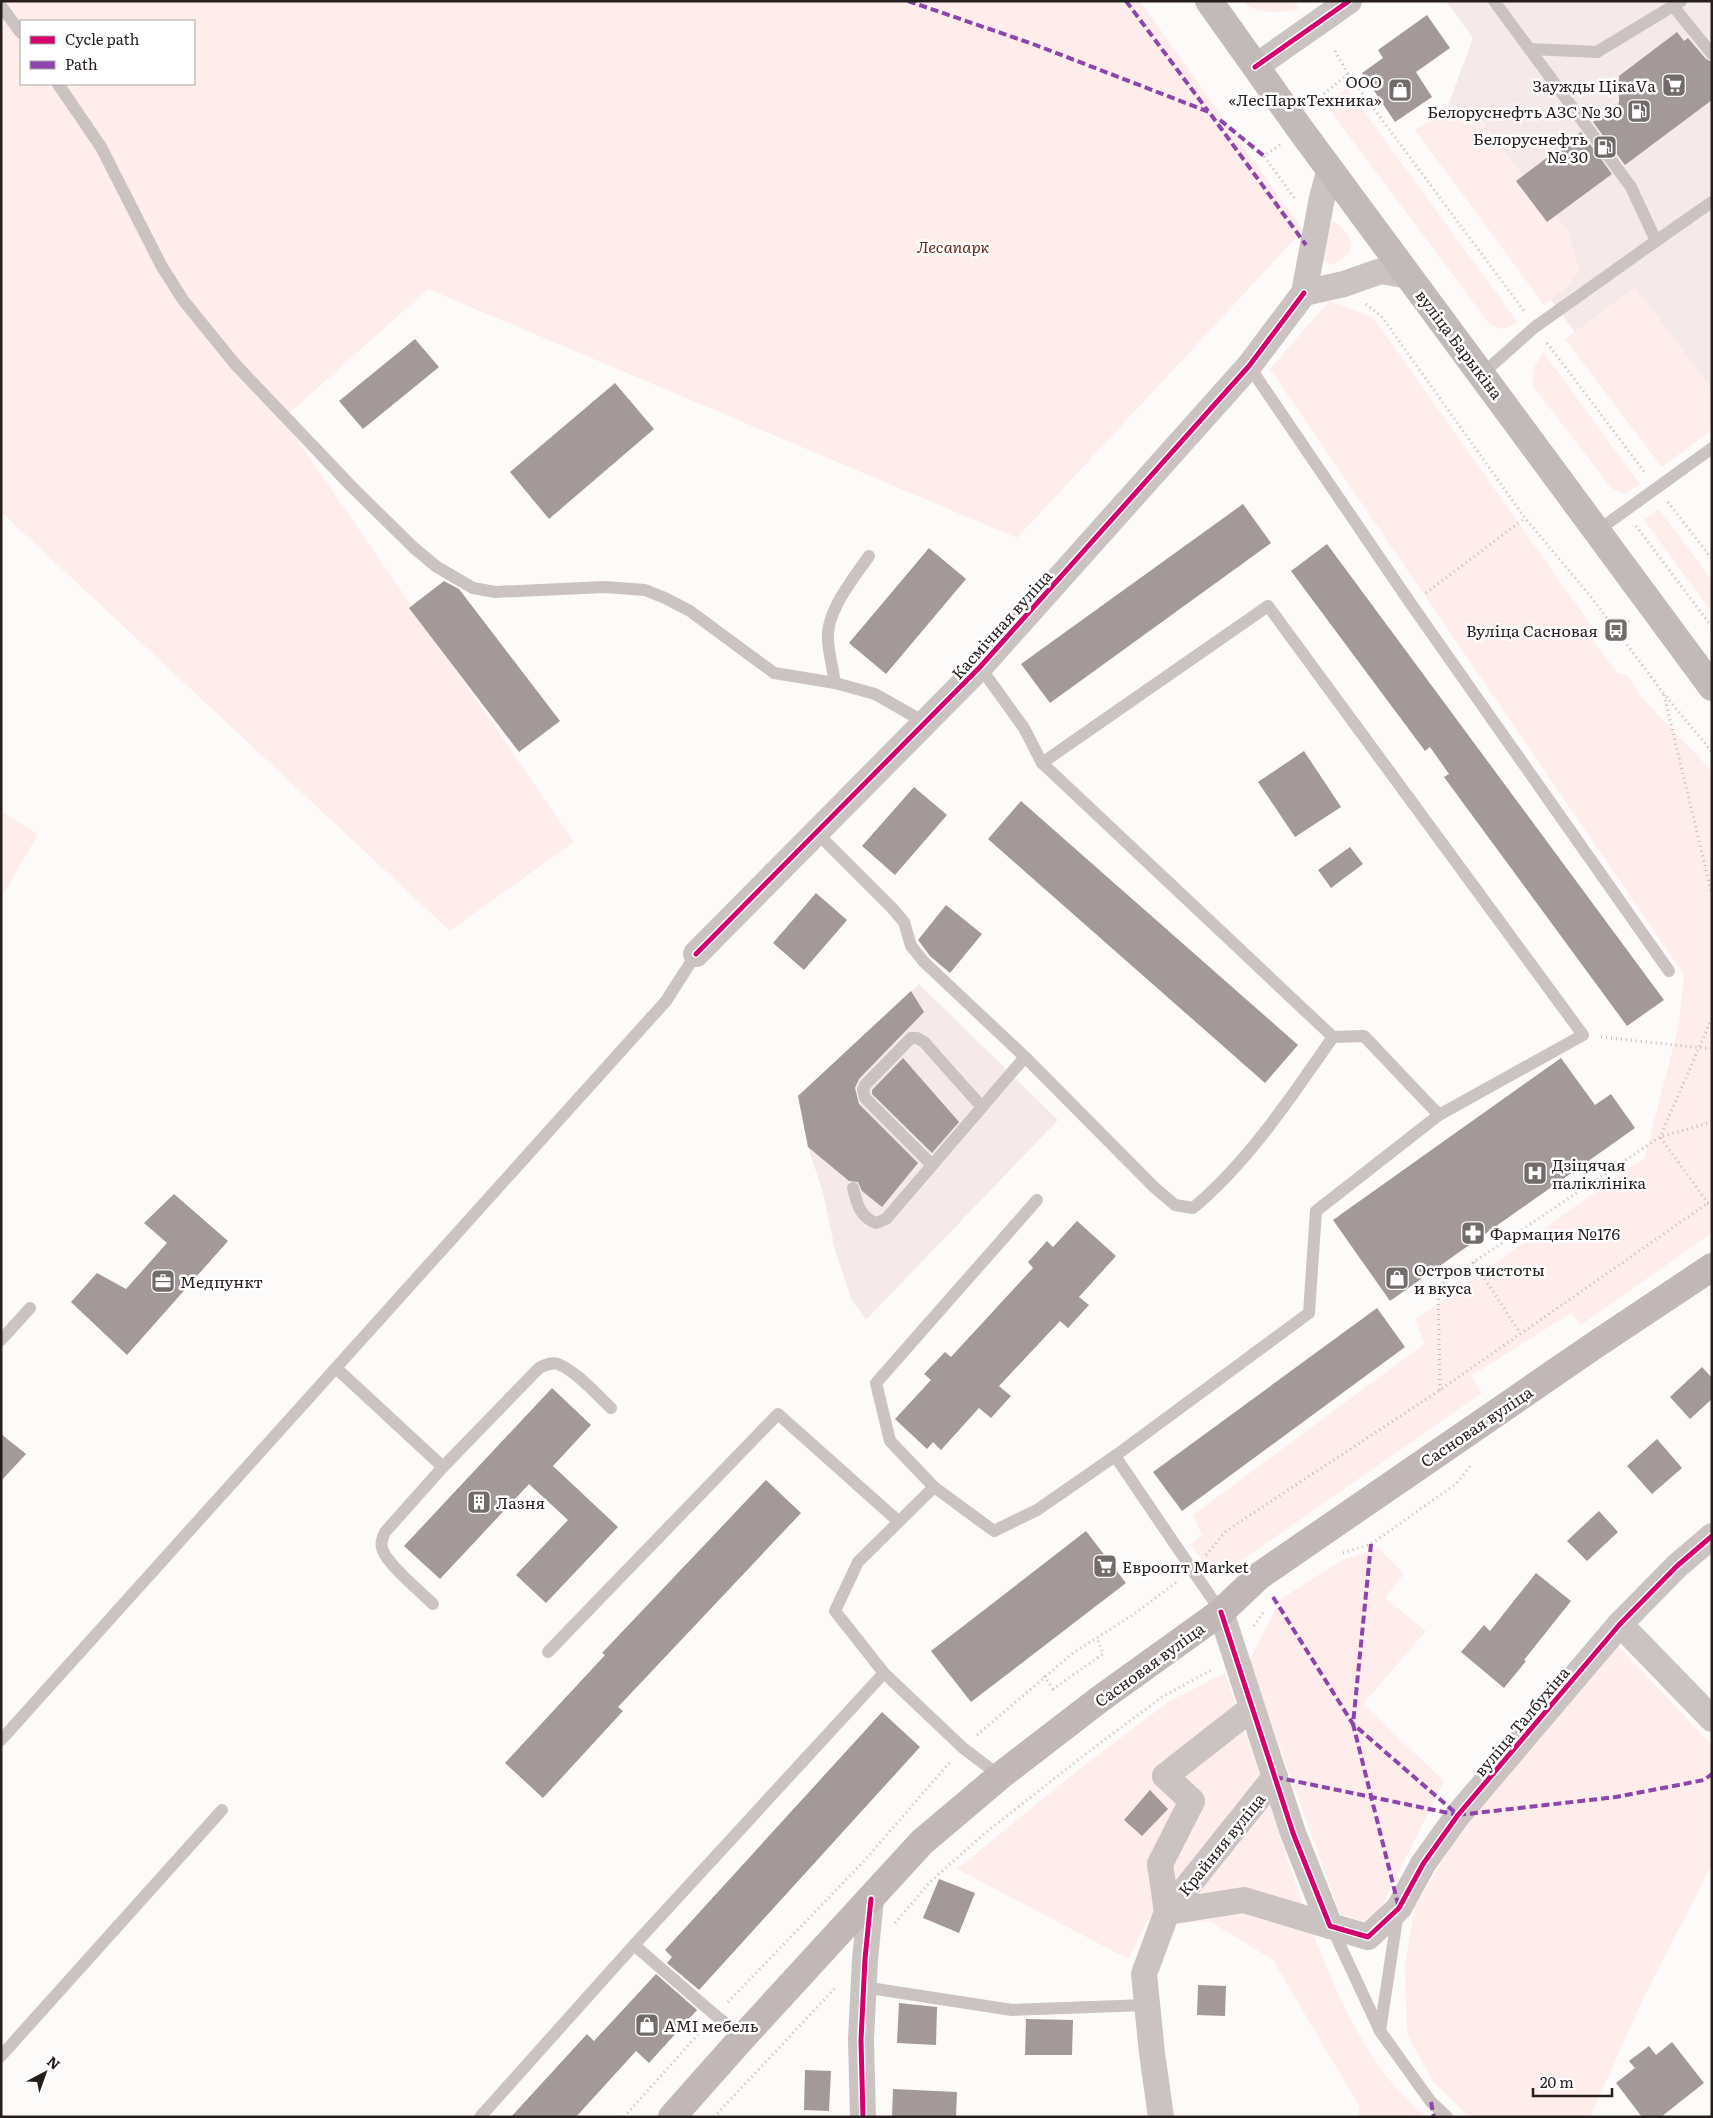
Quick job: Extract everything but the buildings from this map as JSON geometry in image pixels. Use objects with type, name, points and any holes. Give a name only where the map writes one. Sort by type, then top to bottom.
[{"type":"main road","name":"вуліца Барыкіна","points":[[1209,1],[1255,67],[1712,687]]},
{"type":"main road","name":"Сасновая вуліца","points":[[672,2117],[743,2036],[922,1842],[1000,1776],[1100,1699],[1221,1612],[1259,1576],[1551,1375],[1712,1267]]},
{"type":"street","points":[[1255,67],[1348,1]]},
{"type":"street","name":"Касмічная вуліца","points":[[696,954],[980,667],[1249,366],[1304,293],[1322,198],[1330,168]]},
{"type":"street","points":[[1304,293],[1344,284],[1381,271],[1409,276]]},
{"type":"street","name":"вуліца Талбухіна","points":[[1330,1926],[1368,1937],[1399,1908],[1423,1864],[1458,1814],[1620,1624],[1677,1566],[1712,1536]]},
{"type":"street","points":[[1221,1612],[1234,1657],[1293,1833],[1330,1926]]},
{"type":"street","points":[[1620,1624],[1712,1719]]},
{"type":"street","name":"Крайняя вуліца","points":[[1167,1912],[1160,1864],[1192,1801],[1164,1776],[1252,1708]]},
{"type":"street","name":"Крайняя вуліца","points":[[1161,2117],[1144,1974],[1167,1912],[1275,1777]]},
{"type":"street","points":[[863,2117],[861,2040],[863,1987],[871,1899]]},
{"type":"street","points":[[1167,1912],[1244,1900],[1330,1926]]},
{"type":"lane","points":[[1494,1],[1631,187],[1656,241]]},
{"type":"lane","points":[[1530,49],[1597,52],[1677,4],[1712,54]]},
{"type":"lane","points":[[1,6],[20,32]]},
{"type":"lane","points":[[59,85],[101,147],[161,265],[183,300],[235,364],[344,479],[414,548],[437,567],[473,588],[495,592],[605,587],[645,590],[665,598],[690,612],[774,674],[835,683],[875,694],[926,723]]},
{"type":"lane","points":[[1482,374],[1536,327],[1712,202]]},
{"type":"lane","points":[[1249,366],[1411,604],[1669,971]]},
{"type":"lane","points":[[1597,531],[1712,448]]},
{"type":"lane","points":[[835,683],[827,639],[830,624],[842,595],[869,556]]},
{"type":"lane","points":[[1037,1200],[876,1383],[890,1441],[934,1487],[994,1531],[1037,1510],[1116,1456],[1308,1313],[1316,1211],[1439,1115],[1583,1035],[1268,606],[1042,763]]},
{"type":"lane","points":[[980,667],[1024,728],[1042,763],[1333,1037],[1364,1036],[1439,1115]]},
{"type":"lane","points":[[817,833],[904,922],[911,946],[924,962],[1025,1057],[1154,1187],[1175,1205],[1193,1208],[1212,1192],[1277,1117],[1333,1037]]},
{"type":"lane","points":[[1,1740],[666,1001],[696,954]]},
{"type":"lane","points":[[932,1165],[865,1098],[863,1090],[865,1084],[911,1038],[917,1038],[924,1042],[981,1106]]},
{"type":"lane","points":[[853,1188],[858,1208],[866,1219],[876,1223],[886,1219],[1025,1057]]},
{"type":"lane","points":[[1,1340],[30,1308]]},
{"type":"lane","points":[[433,1604],[393,1565],[384,1552],[381,1541],[385,1532],[443,1467],[539,1368],[548,1364],[557,1364],[569,1370],[611,1408]]},
{"type":"lane","points":[[336,1368],[443,1467]]},
{"type":"lane","points":[[548,1652],[778,1414],[898,1521]]},
{"type":"lane","points":[[1116,1456],[1221,1612]]},
{"type":"lane","points":[[934,1487],[858,1562],[835,1611],[884,1673],[963,1748],[1000,1776]]},
{"type":"lane","points":[[480,2117],[884,1673]]},
{"type":"lane","points":[[1,2056],[222,1810]]},
{"type":"lane","points":[[1380,2030],[1399,1908]]},
{"type":"lane","points":[[1330,1926],[1380,2030],[1431,2102],[1447,2117]]},
{"type":"lane","points":[[634,1946],[715,2016],[743,2036]]},
{"type":"lane","points":[[863,1987],[1012,2010],[1147,2005]]},
{"type":"path","points":[[1335,51],[1348,74],[1536,327],[1712,559]]},
{"type":"path","points":[[1320,97],[1348,74]]},
{"type":"path","points":[[1284,141],[1264,156],[1301,207]]},
{"type":"path","points":[[1362,300],[1382,317],[1525,518],[1591,597],[1664,694],[1712,752]]},
{"type":"path","points":[[1411,604],[1525,518]]},
{"type":"path","points":[[1635,524],[1712,626]]},
{"type":"path","points":[[1664,694],[1712,895]]},
{"type":"path","points":[[1660,1137],[1712,1018]]},
{"type":"path","points":[[1583,1035],[1712,1049]]},
{"type":"path","points":[[1440,1390],[1438,1286],[1660,1137],[1712,1122]]},
{"type":"path","points":[[624,2117],[715,2016],[865,1860],[963,1748],[1044,1676],[1073,1653],[1134,1614],[1193,1571],[1226,1531],[1440,1390],[1710,1202],[1660,1137]]},
{"type":"path","points":[[1474,1262],[1520,1333]]},
{"type":"path","points":[[1371,1544],[1456,1484]]},
{"type":"path","points":[[894,1924],[930,1882],[1029,1799],[1162,1697],[1234,1657],[1268,1605]]},
{"type":"path","points":[[1044,1676],[1054,1689],[1082,1670],[1103,1654],[1097,1638]]},
{"type":"path","points":[[714,2117],[829,1994],[865,1959]]},
{"type":"shaded area","points":[[1446,1],[1712,1],[1712,389],[1635,288],[1575,332],[1434,143],[1473,38]]},
{"type":"shaded area","points":[[919,984],[1058,1120],[866,1320],[852,1300],[836,1254],[823,1193],[808,1147],[798,1096]]},
{"type":"green space","name":"Лесапарк","points":[[1,1],[1140,1],[1303,230],[1017,538],[428,289],[283,419],[574,842],[450,931],[1,512]]},
{"type":"green space","points":[[1247,1],[1294,1],[1299,9],[1278,12],[1265,11],[1246,5]]},
{"type":"green space","points":[[1347,88],[1518,323],[1504,329],[1490,325],[1338,121],[1326,104]]},
{"type":"green space","points":[[1447,108],[1475,111],[1523,176],[1516,181],[1547,222],[1555,216],[1567,229],[1580,271],[1565,288],[1544,305],[1415,130]]},
{"type":"green space","points":[[1334,222],[1346,233],[1351,243],[1351,248],[1343,258],[1333,265],[1323,261],[1329,225]]},
{"type":"green space","points":[[1635,287],[1712,389],[1712,430],[1662,467],[1565,339]]},
{"type":"green space","points":[[1329,301],[1373,317],[1590,624],[1588,634],[1617,673],[1627,675],[1644,700],[1712,771],[1712,1233],[1581,1325],[1571,1313],[1471,1376],[1482,1393],[1235,1565],[1222,1567],[1208,1566],[1190,1545],[1202,1535],[1193,1515],[1424,1344],[1416,1319],[1645,1157],[1679,1024],[1684,975],[1270,369]]},
{"type":"green space","points":[[1543,352],[1640,484],[1625,494],[1611,488],[1533,386],[1534,368]]},
{"type":"green space","points":[[1658,509],[1712,580],[1712,612],[1644,520]]},
{"type":"green space","points":[[1,811],[38,834],[1,899]]},
{"type":"green space","points":[[1378,1548],[1404,1574],[1385,1598],[1426,1631],[1363,1704],[1444,1781],[1382,1906],[1369,1923],[1340,1914],[1249,1661],[1281,1599],[1342,1560]]},
{"type":"green space","points":[[1618,1646],[1712,1745],[1712,1864],[1642,2001],[1590,2117],[1470,2117],[1433,2082],[1407,2034],[1405,1964],[1415,1906],[1461,1830]]},
{"type":"green space","points":[[1225,1673],[1307,1917],[1338,1993],[1356,2029],[1377,2063],[1400,2092],[1427,2117],[1359,2117],[1359,2106],[1273,1960],[1209,1921],[1177,1924],[1147,1921],[1128,1959],[957,1869],[1077,1771],[1168,1702]]},
{"type":"marked path","points":[[908,1],[1033,44],[1209,112],[1306,245]]},
{"type":"marked path","points":[[1126,1],[1208,111]]},
{"type":"marked path","points":[[1220,120],[1264,156]]},
{"type":"marked path","points":[[1371,1544],[1353,1724],[1399,1908]]},
{"type":"marked path","points":[[1273,1597],[1353,1724],[1458,1815],[1275,1777]]},
{"type":"marked path","points":[[1458,1815],[1616,1797],[1704,1780],[1712,1774]]},
{"type":"marked path","points":[[1431,2102],[1434,2117]]},
{"type":"cycle path","points":[[1255,67],[1349,1]]},
{"type":"cycle path","points":[[696,954],[980,667],[1249,366],[1304,293]]},
{"type":"cycle path","points":[[1221,1612],[1293,1833],[1330,1926],[1368,1937],[1399,1908],[1423,1864],[1458,1815],[1620,1624],[1677,1566],[1712,1536]]},
{"type":"cycle path","points":[[863,2117],[861,2040],[865,1959],[871,1899]]},
{"type":"place","name":"Заужды ЦікаVа","points":[[1674,85]]},
{"type":"place","name":"ООО «ЛесПаркТехника»","points":[[1400,90]]},
{"type":"place","name":"Белоруснефть АЗС № 30","points":[[1639,111]]},
{"type":"place","name":"Белоруснефть № 30","points":[[1605,147]]},
{"type":"place","name":"Вуліца Сасновая","points":[[1616,630]]},
{"type":"place","name":"Дзіцячая паліклініка","points":[[1535,1173]]},
{"type":"place","name":"Фармация №176","points":[[1473,1233]]},
{"type":"place","name":"Остров чистоты и вкуса","points":[[1397,1278]]},
{"type":"place","name":"Медпункт","points":[[163,1281]]},
{"type":"place","name":"Лазня","points":[[479,1502]]},
{"type":"place","name":"Евроопт Market","points":[[1105,1566]]},
{"type":"place","name":"AMI мебель","points":[[647,2025]]}]
